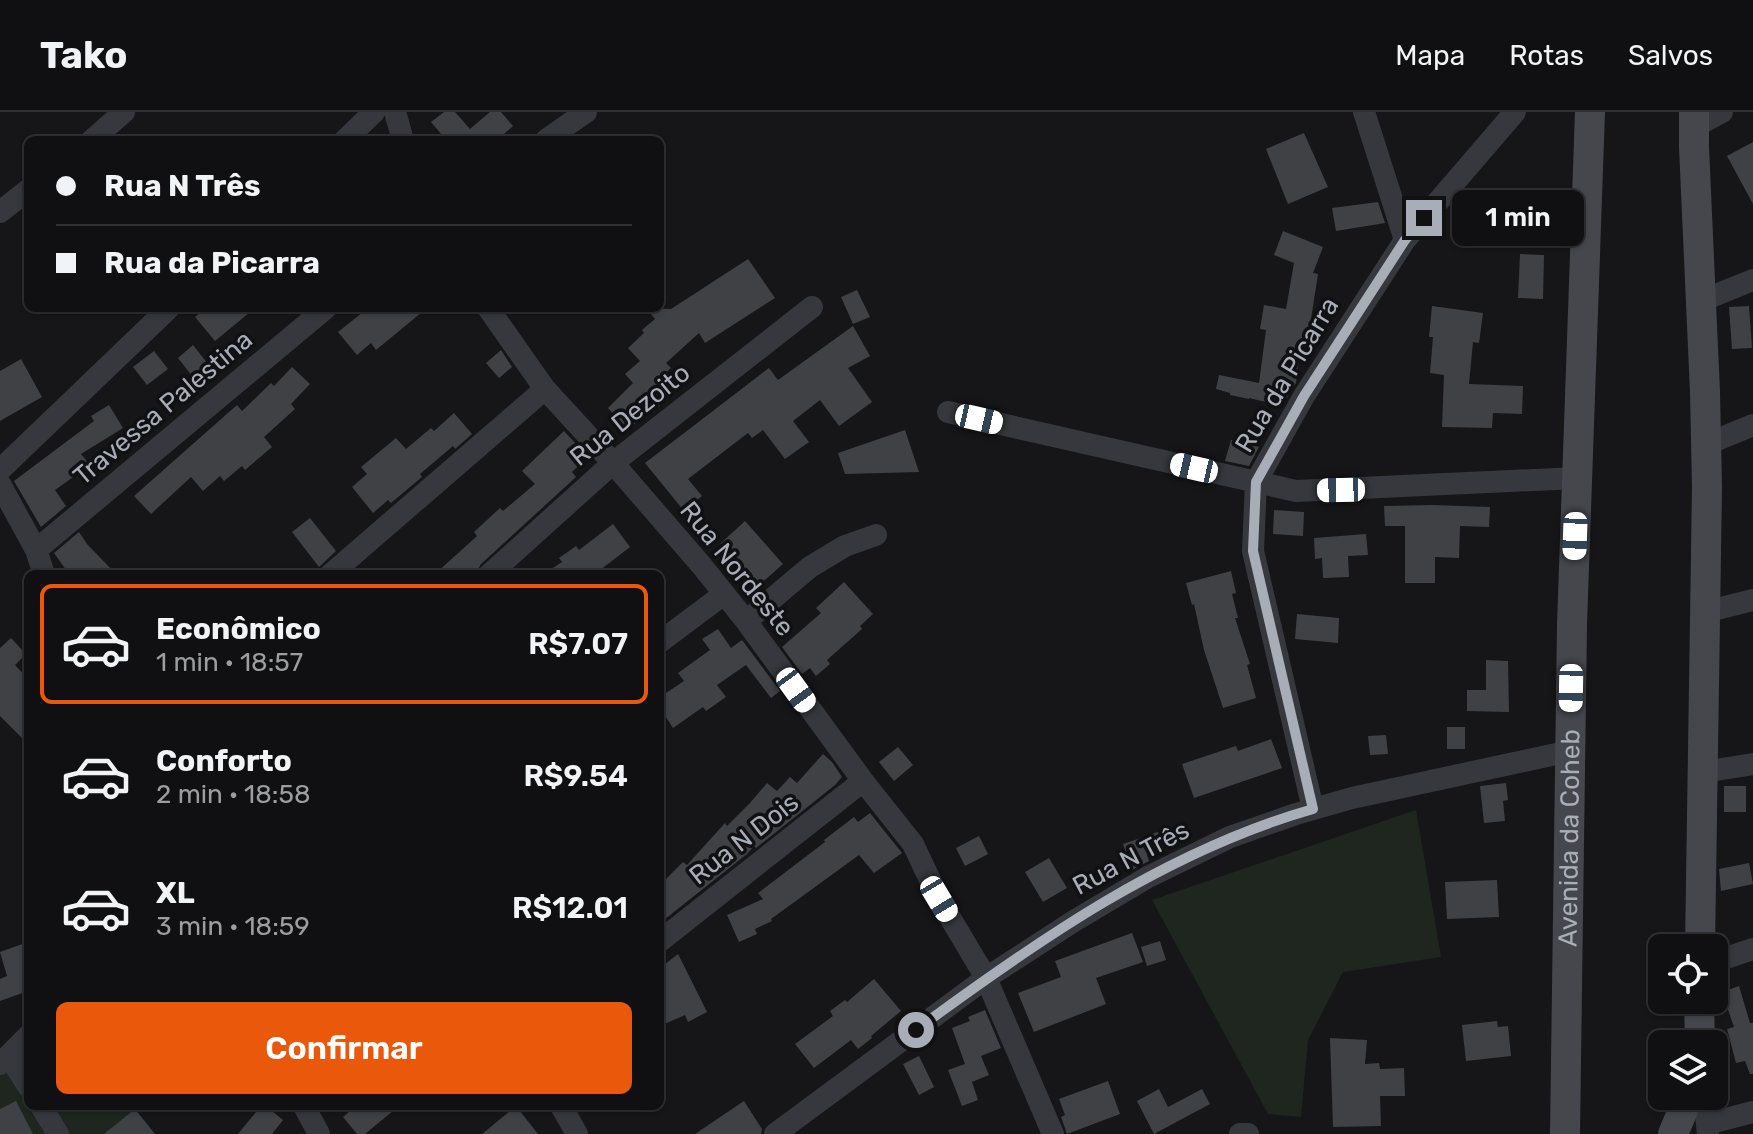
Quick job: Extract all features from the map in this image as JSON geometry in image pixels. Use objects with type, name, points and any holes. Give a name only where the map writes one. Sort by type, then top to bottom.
[{"type":"main road","name":"Avenida da Coheb","points":[[1565,1134],[1572,624],[1590,112]]},
{"type":"main road","points":[[1694,120],[1707,444],[1700,934]]},
{"type":"main road","points":[[1673,1134],[1683,1110]]},
{"type":"street","points":[[97,136],[124,112]]},
{"type":"street","points":[[349,136],[374,112]]},
{"type":"street","points":[[395,112],[402,136]]},
{"type":"street","points":[[552,136],[586,112]]},
{"type":"street","points":[[1364,112],[1405,240]]},
{"type":"street","name":"Rua da Picarra","points":[[1313,809],[1253,551],[1256,482],[1304,396],[1405,240],[1515,112]]},
{"type":"street","points":[[1694,120],[1722,112]]},
{"type":"street","points":[[0,212],[24,193]]},
{"type":"street","points":[[1701,301],[1753,280]]},
{"type":"street","name":"Rua Dezoito","points":[[494,570],[613,463],[812,307]]},
{"type":"street","points":[[0,470],[165,312]]},
{"type":"street","name":"Travessa Palestina","points":[[36,550],[321,312]]},
{"type":"street","name":"Rua Nordeste","points":[[491,312],[545,389],[613,463],[746,621],[913,844],[939,899],[986,978],[1053,1134]]},
{"type":"street","points":[[336,570],[545,389]]},
{"type":"street","points":[[948,412],[1296,491],[1577,478]]},
{"type":"street","points":[[1707,444],[1753,425]]},
{"type":"street","points":[[0,484],[36,550],[43,570]]},
{"type":"street","points":[[746,621],[810,567],[845,546],[876,535]]},
{"type":"street","points":[[664,639],[724,594]]},
{"type":"street","points":[[1705,612],[1753,600]]},
{"type":"street","name":"Rua N Três","points":[[775,1134],[986,978],[1148,877],[1230,837],[1352,798],[1570,751]]},
{"type":"street","points":[[1703,772],[1753,764]]},
{"type":"street","name":"Rua N Dois","points":[[664,938],[863,781]]},
{"type":"street","points":[[1728,957],[1753,949]]},
{"type":"street","points":[[24,1040],[4,1060],[24,1082]]},
{"type":"street","points":[[43,1110],[58,1134]]},
{"type":"street","points":[[306,1110],[319,1134]]},
{"type":"street","points":[[563,1110],[577,1134]]},
{"type":"street","points":[[1708,1129],[1753,1112]]},
{"type":"street","points":[[1240,1134],[1248,1134]]},
{"type":"shaded area","points":[[1416,810],[1441,957],[1343,972],[1308,1040],[1301,1117],[1268,1114],[1152,900]]},
{"type":"shaded area","points":[[24,1040],[24,1110],[135,1110],[153,1134],[0,1134],[0,1065]]},
{"type":"building","points":[[444,112],[455,112],[470,129],[490,112],[501,112],[513,126],[502,136],[443,136],[431,122]]},
{"type":"building","points":[[1304,133],[1328,187],[1288,204],[1266,149]]},
{"type":"building","points":[[1753,142],[1753,204],[1727,156]]},
{"type":"building","points":[[1378,202],[1385,223],[1336,231],[1332,208]]},
{"type":"building","points":[[1283,231],[1323,247],[1313,273],[1318,274],[1308,338],[1302,337],[1296,383],[1282,406],[1216,389],[1219,375],[1259,383],[1266,330],[1260,329],[1264,305],[1286,309],[1294,263],[1274,255]]},
{"type":"building","points":[[1520,254],[1544,255],[1543,299],[1518,298]]},
{"type":"building","points":[[748,259],[775,298],[705,343],[699,333],[666,363],[671,368],[664,374],[677,389],[623,435],[611,423],[616,417],[608,408],[633,383],[625,374],[640,361],[628,348],[655,319],[649,312],[671,309]]},
{"type":"building","points":[[857,290],[870,317],[853,324],[841,297]]},
{"type":"building","points":[[1432,306],[1483,313],[1479,343],[1473,342],[1469,384],[1523,386],[1522,414],[1493,413],[1492,428],[1442,427],[1444,375],[1430,373]]},
{"type":"building","points":[[1749,306],[1752,348],[1732,349],[1729,307]]},
{"type":"building","points":[[201,312],[250,312],[215,341],[195,317]]},
{"type":"building","points":[[363,312],[422,312],[376,350],[371,343],[357,355],[338,332]]},
{"type":"building","points":[[853,326],[870,356],[848,368],[872,402],[839,426],[820,400],[793,421],[809,442],[785,459],[763,430],[752,438],[748,433],[688,479],[702,496],[684,511],[645,463],[769,368],[778,380]]},
{"type":"building","points":[[193,345],[211,368],[196,381],[178,358]]},
{"type":"building","points":[[501,350],[512,367],[499,378],[486,363]]},
{"type":"building","points":[[154,351],[168,369],[147,385],[133,367]]},
{"type":"building","points":[[21,359],[42,397],[0,421],[0,371]]},
{"type":"building","points":[[292,367],[310,384],[291,404],[295,409],[264,437],[272,447],[245,470],[242,466],[224,481],[220,476],[203,491],[191,477],[151,514],[134,496],[237,405],[242,411]]},
{"type":"building","points":[[109,405],[123,428],[81,454],[90,465],[55,490],[66,506],[41,527],[14,481],[94,421],[91,416]]},
{"type":"building","points":[[454,413],[472,434],[420,474],[422,477],[391,503],[388,500],[373,513],[352,487],[367,474],[361,467],[396,438],[406,449]]},
{"type":"building","points":[[905,430],[919,472],[845,474],[838,453]]},
{"type":"building","points":[[564,431],[588,457],[572,472],[576,477],[477,570],[439,570],[477,536],[474,532],[500,508],[503,511],[535,484],[522,471]]},
{"type":"building","points":[[1231,440],[1259,447],[1249,466],[1225,461]]},
{"type":"building","points":[[1384,506],[1490,507],[1489,527],[1460,526],[1459,558],[1435,557],[1435,583],[1405,583],[1405,526],[1385,526]]},
{"type":"building","points":[[1274,510],[1304,512],[1303,536],[1273,534]]},
{"type":"building","points":[[310,518],[336,551],[319,567],[292,532]]},
{"type":"building","points":[[745,521],[783,564],[759,585],[720,544]]},
{"type":"building","points":[[613,524],[630,547],[600,570],[550,570],[562,562],[559,558],[576,546],[579,550]]},
{"type":"building","points":[[79,532],[112,570],[66,570],[54,553]]},
{"type":"building","points":[[1366,534],[1368,555],[1348,556],[1349,577],[1323,578],[1322,558],[1315,559],[1314,538]]},
{"type":"building","points":[[1231,571],[1236,593],[1232,594],[1238,618],[1235,618],[1250,664],[1247,665],[1256,698],[1223,708],[1186,583]]},
{"type":"building","points":[[844,582],[873,614],[860,626],[862,629],[827,660],[830,664],[816,676],[810,668],[802,674],[782,647],[821,613],[816,608]]},
{"type":"building","points":[[1297,614],[1339,618],[1338,643],[1295,639]]},
{"type":"building","points":[[718,629],[731,648],[742,640],[780,691],[771,698],[746,665],[717,685],[726,697],[706,711],[703,707],[673,728],[664,714],[664,694],[684,681],[678,673],[710,650],[702,639]]},
{"type":"building","points":[[11,638],[24,652],[15,665],[24,675],[24,740],[0,716],[0,648]]},
{"type":"building","points":[[1486,660],[1508,661],[1509,712],[1467,711],[1467,690],[1486,690]]},
{"type":"building","points":[[1447,727],[1465,727],[1465,749],[1447,749]]},
{"type":"building","points":[[1386,735],[1388,754],[1370,755],[1368,736]]},
{"type":"building","points":[[1271,739],[1282,768],[1194,798],[1182,764],[1236,746],[1238,751]]},
{"type":"building","points":[[898,747],[913,765],[894,781],[879,762]]},
{"type":"building","points":[[823,754],[842,777],[664,920],[664,881],[683,862],[687,865],[767,783],[777,791],[790,777],[797,783]]},
{"type":"building","points":[[1506,783],[1508,800],[1503,801],[1505,821],[1484,823],[1480,786]]},
{"type":"building","points":[[1724,786],[1746,786],[1746,812],[1724,812]]},
{"type":"building","points":[[870,813],[902,853],[874,873],[859,855],[772,921],[755,929],[757,934],[739,942],[727,915],[763,899],[758,893],[854,817],[858,822]]},
{"type":"building","points":[[1158,832],[1164,849],[1147,855],[1149,861],[1132,870],[1123,844]]},
{"type":"building","points":[[979,836],[988,854],[965,866],[956,848]]},
{"type":"building","points":[[1049,858],[1067,888],[1043,902],[1025,872]]},
{"type":"building","points":[[1749,863],[1753,884],[1721,891],[1719,869]]},
{"type":"building","points":[[1497,880],[1499,917],[1447,919],[1445,882]]},
{"type":"building","points":[[1132,933],[1143,962],[1096,978],[1106,1004],[1034,1032],[1018,993],[1061,977],[1055,961]]},
{"type":"building","points":[[1160,941],[1166,960],[1147,966],[1141,947]]},
{"type":"building","points":[[24,943],[24,992],[0,1001],[0,979],[7,976],[0,952]]},
{"type":"building","points":[[678,954],[707,1012],[688,1022],[685,1015],[664,1024],[664,965]]},
{"type":"building","points":[[874,979],[901,1011],[858,1049],[851,1040],[814,1068],[795,1044],[833,1016],[830,1011],[845,1000],[847,1002]]},
{"type":"building","points":[[1739,986],[1750,1023],[1753,1023],[1753,1074],[1750,1074],[1745,1061],[1736,1063],[1727,1029],[1734,1027],[1728,1010],[1728,990]]},
{"type":"building","points":[[985,1010],[1001,1048],[981,1056],[989,1075],[972,1082],[978,1100],[962,1106],[948,1070],[965,1064],[952,1028],[970,1021],[968,1017]]},
{"type":"building","points":[[1497,1021],[1498,1027],[1508,1026],[1511,1056],[1466,1061],[1462,1025]]},
{"type":"building","points":[[1330,1038],[1367,1040],[1365,1064],[1379,1063],[1380,1069],[1404,1068],[1405,1096],[1380,1096],[1381,1126],[1333,1127]]},
{"type":"building","points":[[919,1056],[934,1087],[919,1095],[903,1064]]},
{"type":"building","points":[[1108,1081],[1120,1114],[1067,1134],[1059,1099]]},
{"type":"building","points":[[1159,1089],[1168,1107],[1202,1089],[1210,1104],[1154,1134],[1137,1101]]},
{"type":"building","points":[[16,1101],[33,1134],[0,1134],[0,1109]]},
{"type":"building","points":[[744,1101],[762,1129],[761,1134],[695,1134]]},
{"type":"building","points":[[136,1110],[155,1134],[104,1134]]},
{"type":"building","points":[[258,1110],[271,1110],[283,1120],[272,1134],[238,1134]]},
{"type":"building","points":[[351,1110],[394,1110],[365,1134],[357,1134],[343,1117]]},
{"type":"building","points":[[511,1110],[519,1110],[538,1134],[482,1134]]},
{"type":"route","points":[[916,1030],[986,978],[1148,877],[1230,837],[1313,809],[1253,551],[1256,482],[1304,396],[1405,240],[1424,218]]}]
